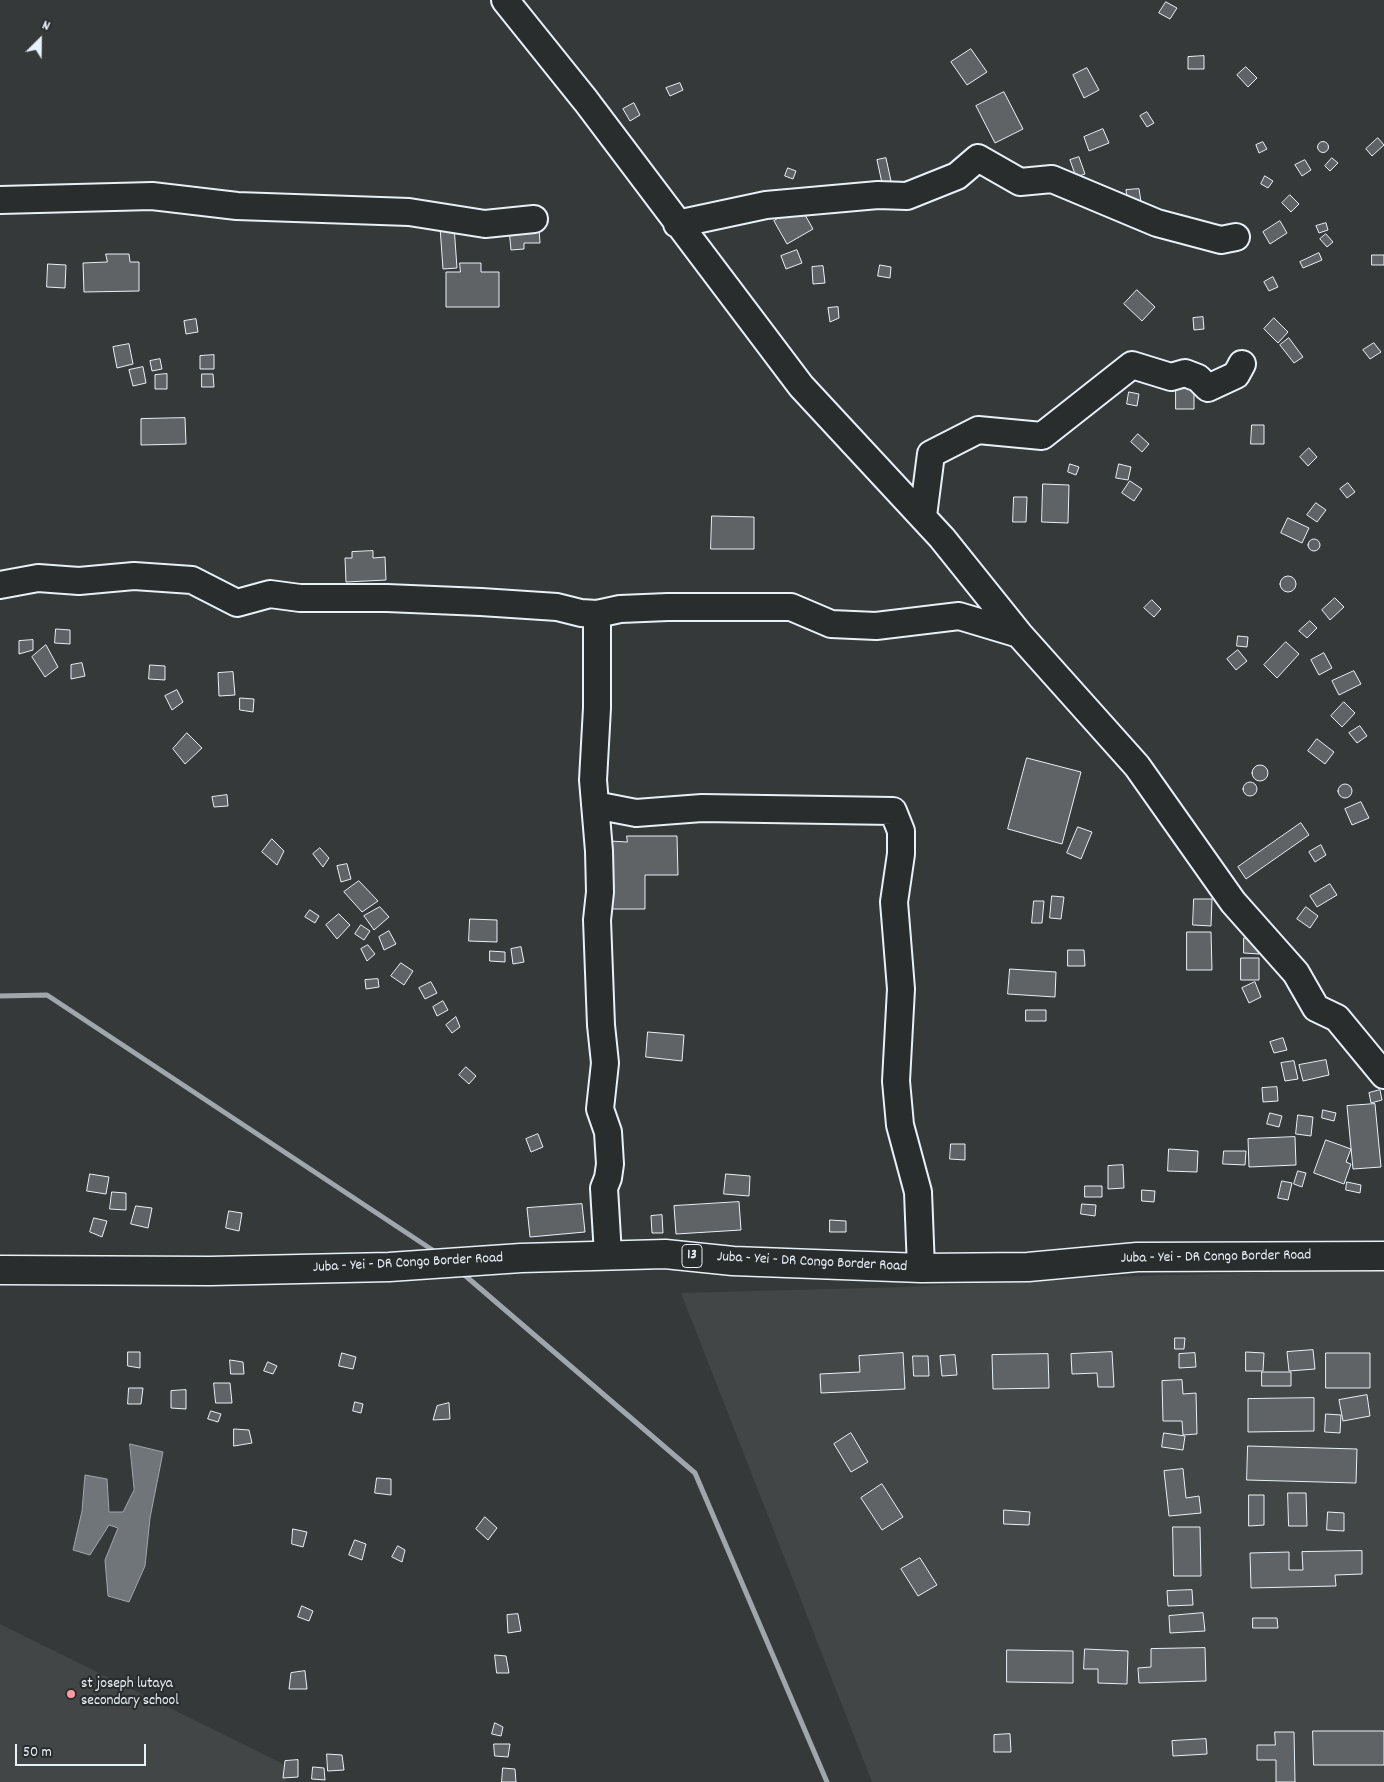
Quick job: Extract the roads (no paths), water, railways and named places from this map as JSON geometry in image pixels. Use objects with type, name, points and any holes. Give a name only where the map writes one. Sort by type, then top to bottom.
[{"type":"main road","name":"Juba - Yei - DR Congo Border Road","points":[[0,1270],[210,1271],[389,1267],[521,1258],[665,1254],[733,1260],[921,1268],[1028,1267],[1137,1257],[1384,1256]]},
{"type":"street","points":[[505,0],[586,101],[800,386],[923,516],[1019,634],[1137,766],[1233,902],[1296,972],[1316,1008],[1337,1018],[1384,1075]]},
{"type":"street","points":[[677,224],[766,205],[878,195],[907,196],[957,176],[978,158],[1020,182],[1052,179],[1157,223],[1221,240],[1236,237]]},
{"type":"street","points":[[0,200],[152,196],[237,206],[409,212],[485,224],[534,219]]},
{"type":"street","points":[[923,516],[931,454],[978,430],[1042,436],[1132,365],[1171,377],[1185,374],[1198,378],[1208,388],[1236,375],[1242,364]]},
{"type":"street","points":[[0,584],[38,578],[79,581],[134,576],[192,580],[237,603],[270,594],[300,598],[387,598],[557,607],[581,613],[597,614],[620,609],[668,607],[791,607],[831,624],[876,626],[959,616],[1019,634]]},
{"type":"street","points":[[597,614],[597,708],[593,772],[600,851],[600,892],[597,920],[601,1025],[605,1063],[600,1109],[608,1132],[610,1164],[604,1188],[608,1255]]},
{"type":"street","points":[[595,806],[636,814],[702,808],[893,811],[900,831],[901,854],[894,902],[901,989],[896,1081],[900,1125],[918,1192],[921,1268]]},
{"type":"waterway","points":[[0,996],[47,995],[437,1253]]},
{"type":"waterway","points":[[461,1272],[695,1473],[827,1782]]},
{"type":"place","name":"st joseph lutaya secondary school","points":[[71,1694]]}]
